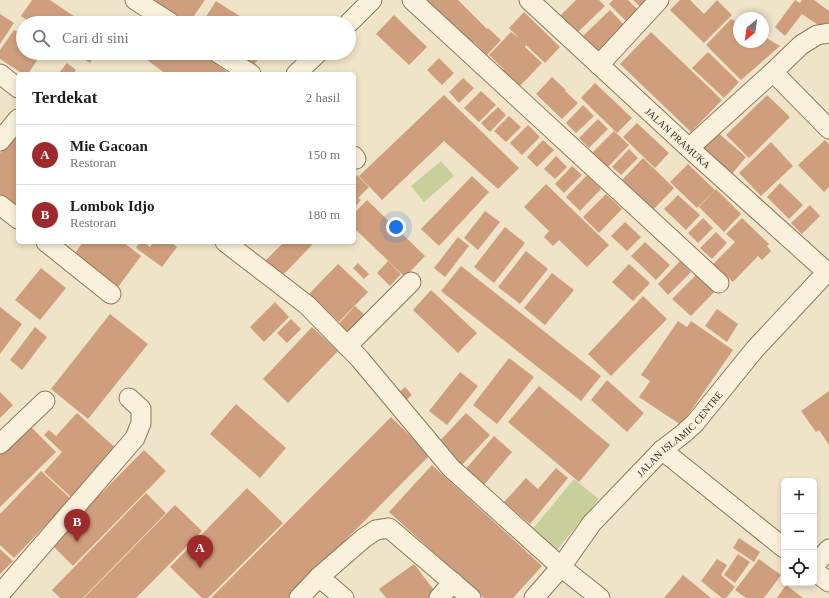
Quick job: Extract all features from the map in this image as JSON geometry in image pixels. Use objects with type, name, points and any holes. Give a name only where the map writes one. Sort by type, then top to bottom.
[{"type":"street","points":[[135,0],[160,16]]},
{"type":"street","points":[[356,16],[372,0]]},
{"type":"street","points":[[412,0],[719,283]]},
{"type":"street","name":"JALAN PRAMUKA","points":[[529,0],[689,148],[828,273]]},
{"type":"street","points":[[600,65],[659,0]]},
{"type":"street","points":[[689,148],[801,45],[817,35],[829,33]]},
{"type":"street","points":[[229,60],[248,72]]},
{"type":"street","points":[[298,72],[311,60]]},
{"type":"street","points":[[773,72],[829,129]]},
{"type":"street","points":[[0,74],[16,86]]},
{"type":"street","points":[[0,141],[16,121]]},
{"type":"street","points":[[0,205],[16,217]]},
{"type":"street","points":[[48,244],[111,294]]},
{"type":"street","points":[[228,244],[307,305],[359,358],[451,468],[561,567],[600,598]]},
{"type":"street","name":"JALAN ISLAMIC CENTRE","points":[[534,598],[561,567],[592,523],[662,450],[695,423],[755,349],[828,273]]},
{"type":"street","points":[[347,346],[411,282]]},
{"type":"street","points":[[0,594],[135,438],[141,422],[140,409],[129,398]]},
{"type":"street","points":[[0,444],[45,401]]},
{"type":"street","points":[[0,432],[22,409]]},
{"type":"street","points":[[662,450],[781,546]]},
{"type":"street","points":[[300,598],[320,577],[364,538],[376,530],[389,528],[471,598]]},
{"type":"street","points":[[817,563],[829,549]]},
{"type":"street","points":[[817,573],[829,582]]},
{"type":"street","points":[[320,577],[344,598]]},
{"type":"street","points":[[439,598],[453,582]]},
{"type":"green space","points":[[441,161],[454,176],[424,202],[411,186]]},
{"type":"green space","points":[[574,479],[599,499],[556,551],[531,531]]},
{"type":"building","points":[[32,0],[50,0],[74,16],[21,16]]},
{"type":"building","points":[[156,0],[205,0],[194,16],[168,16],[153,5]]},
{"type":"building","points":[[424,0],[458,0],[487,29],[488,28],[501,40],[487,55],[474,42],[472,44],[455,29],[459,24],[455,28]]},
{"type":"building","points":[[576,0],[599,0],[605,6],[577,33],[560,16]]},
{"type":"building","points":[[613,0],[628,0],[641,13],[630,25],[609,4]]},
{"type":"building","points":[[633,0],[652,0],[643,9]]},
{"type":"building","points":[[680,0],[690,0],[704,14],[717,0],[732,15],[704,43],[670,10]]},
{"type":"building","points":[[795,0],[800,3],[802,0],[814,0],[829,11],[829,23],[824,29],[802,14],[785,36],[775,27]]},
{"type":"building","points":[[216,1],[240,16],[206,16]]},
{"type":"building","points":[[610,10],[629,30],[602,55],[583,36]]},
{"type":"building","points":[[524,12],[560,47],[545,63],[526,45],[525,47],[542,63],[518,88],[501,72],[504,69],[489,55],[511,32],[519,38],[509,28]]},
{"type":"building","points":[[0,14],[14,23],[0,44]]},
{"type":"building","points":[[394,15],[427,47],[409,65],[376,34]]},
{"type":"building","points":[[731,19],[733,20],[733,48],[769,48],[769,40],[780,46],[741,80],[706,45]]},
{"type":"building","points":[[14,30],[16,31],[16,60],[37,60],[29,72],[20,72],[0,59],[0,50]]},
{"type":"building","points":[[651,32],[722,100],[691,132],[620,64]]},
{"type":"building","points":[[708,52],[739,82],[724,98],[692,68]]},
{"type":"building","points":[[439,58],[454,73],[442,85],[427,70]]},
{"type":"building","points":[[147,60],[211,60],[227,72],[163,72]]},
{"type":"building","points":[[235,60],[257,60],[251,70]]},
{"type":"building","points":[[67,63],[76,70],[74,72],[60,72]]},
{"type":"building","points":[[552,77],[578,103],[562,119],[536,94]]},
{"type":"building","points":[[463,78],[474,88],[459,103],[449,92]]},
{"type":"building","points":[[595,83],[632,118],[617,133],[581,98]]},
{"type":"building","points":[[481,91],[496,105],[479,122],[464,108]]},
{"type":"building","points":[[444,95],[519,168],[498,189],[444,141],[382,200],[359,176]]},
{"type":"building","points":[[767,95],[790,117],[749,158],[726,135]]},
{"type":"building","points":[[583,105],[594,116],[576,133],[566,123]]},
{"type":"building","points":[[498,107],[506,115],[490,132],[481,123]]},
{"type":"building","points":[[509,116],[521,127],[506,142],[494,131]]},
{"type":"building","points":[[598,119],[608,129],[589,148],[579,138]]},
{"type":"building","points":[[637,123],[669,153],[655,168],[623,137]]},
{"type":"building","points":[[528,125],[540,137],[522,155],[510,143]]},
{"type":"building","points":[[614,131],[629,145],[606,169],[591,154]]},
{"type":"building","points":[[716,131],[746,157],[731,175],[701,149]]},
{"type":"building","points":[[16,137],[16,204],[9,211],[0,202],[0,153]]},
{"type":"building","points":[[543,140],[554,150],[537,167],[527,157]]},
{"type":"building","points":[[825,140],[829,144],[829,187],[824,192],[798,165]]},
{"type":"building","points":[[771,142],[793,166],[761,196],[739,173]]},
{"type":"building","points":[[629,149],[638,158],[621,175],[612,167]]},
{"type":"building","points":[[556,156],[567,167],[555,179],[544,169]]},
{"type":"building","points":[[643,158],[674,188],[653,210],[621,181]]},
{"type":"building","points":[[688,164],[715,190],[697,208],[670,182]]},
{"type":"building","points":[[572,166],[582,175],[564,193],[555,184]]},
{"type":"building","points":[[357,175],[369,187],[358,198],[361,200],[356,206]]},
{"type":"building","points":[[587,175],[601,189],[580,211],[566,197]]},
{"type":"building","points":[[472,176],[489,192],[439,246],[421,229]]},
{"type":"building","points":[[780,183],[803,205],[789,219],[767,197]]},
{"type":"building","points":[[546,184],[609,245],[587,267],[559,240],[553,246],[544,237],[549,231],[524,207]]},
{"type":"building","points":[[716,189],[741,214],[724,232],[699,207]]},
{"type":"building","points":[[606,194],[622,209],[599,233],[583,217]]},
{"type":"building","points":[[678,195],[700,215],[686,230],[664,209]]},
{"type":"building","points":[[367,200],[425,256],[405,277],[356,230],[356,211]]},
{"type":"building","points":[[810,205],[820,216],[802,234],[791,223]]},
{"type":"building","points":[[485,211],[500,222],[478,250],[464,238]]},
{"type":"building","points":[[703,218],[713,228],[698,243],[688,233]]},
{"type":"building","points":[[742,218],[769,244],[767,246],[771,251],[762,260],[758,256],[733,282],[713,264],[735,242],[726,234]]},
{"type":"building","points":[[625,222],[641,237],[627,251],[611,236]]},
{"type":"building","points":[[505,227],[525,243],[494,283],[474,267]]},
{"type":"building","points":[[716,232],[727,243],[712,259],[700,248]]},
{"type":"building","points":[[458,237],[469,246],[445,277],[434,268]]},
{"type":"building","points":[[645,242],[670,265],[656,280],[631,256]]},
{"type":"building","points":[[82,244],[126,244],[141,256],[115,291],[71,259]]},
{"type":"building","points":[[139,244],[146,244],[150,247],[152,244],[173,244],[177,247],[162,267],[136,248]]},
{"type":"building","points":[[282,244],[312,245],[280,278],[264,262]]},
{"type":"building","points":[[526,251],[548,269],[520,304],[498,287]]},
{"type":"building","points":[[388,261],[401,274],[390,286],[377,273]]},
{"type":"building","points":[[680,261],[691,272],[668,295],[658,284]]},
{"type":"building","points":[[358,263],[369,274],[364,279],[353,268]]},
{"type":"building","points":[[338,264],[368,292],[339,322],[309,294]]},
{"type":"building","points":[[629,264],[650,283],[633,301],[612,282]]},
{"type":"building","points":[[461,266],[601,376],[581,401],[441,291]]},
{"type":"building","points":[[41,268],[66,288],[40,320],[15,300]]},
{"type":"building","points":[[699,272],[717,289],[691,316],[672,299]]},
{"type":"building","points":[[552,273],[574,290],[545,325],[524,308]]},
{"type":"building","points":[[431,290],[477,333],[458,353],[413,310]]},
{"type":"building","points":[[643,296],[667,319],[611,376],[588,354]]},
{"type":"building","points":[[275,302],[289,317],[264,342],[250,327]]},
{"type":"building","points":[[355,306],[367,317],[346,339],[335,328]]},
{"type":"building","points":[[0,307],[22,324],[0,354]]},
{"type":"building","points":[[717,309],[738,324],[727,342],[705,326]]},
{"type":"building","points":[[110,314],[148,344],[88,419],[51,389]]},
{"type":"building","points":[[291,319],[301,329],[287,343],[277,333]]},
{"type":"building","points":[[678,321],[687,327],[691,321],[733,350],[681,425],[639,397],[650,381],[641,375]]},
{"type":"building","points":[[35,327],[47,337],[22,370],[10,360]]},
{"type":"building","points":[[312,327],[338,351],[288,403],[263,379]]},
{"type":"building","points":[[509,358],[534,377],[497,424],[473,405]]},
{"type":"building","points":[[460,372],[478,386],[447,425],[429,411]]},
{"type":"building","points":[[607,380],[644,413],[627,432],[591,400]]},
{"type":"building","points":[[539,386],[610,445],[579,482],[508,422]]},
{"type":"building","points":[[405,387],[412,395],[404,402],[397,394]]},
{"type":"building","points":[[829,391],[829,445],[819,430],[816,432],[801,411]]},
{"type":"building","points":[[0,392],[13,405],[0,418]]},
{"type":"building","points":[[236,404],[286,448],[260,478],[210,434]]},
{"type":"building","points":[[77,413],[120,452],[72,498],[44,472],[62,452],[44,435],[49,430],[56,436]]},
{"type":"building","points":[[466,413],[490,435],[460,467],[436,445]]},
{"type":"building","points":[[391,417],[430,455],[288,598],[211,598]]},
{"type":"building","points":[[29,425],[56,452],[0,507],[0,453]]},
{"type":"building","points":[[494,436],[512,452],[483,486],[464,471]]},
{"type":"building","points":[[144,450],[166,471],[73,566],[51,544]]},
{"type":"building","points":[[432,465],[542,566],[513,598],[484,598],[389,512]]},
{"type":"building","points":[[556,468],[568,478],[530,524],[504,502],[526,478],[538,489]]},
{"type":"building","points":[[41,471],[71,499],[14,558],[0,545],[0,514]]},
{"type":"building","points":[[247,488],[283,523],[208,598],[202,598],[170,567]]},
{"type":"building","points":[[146,493],[166,513],[83,598],[60,598],[52,590]]},
{"type":"building","points":[[175,505],[202,531],[136,598],[84,598]]},
{"type":"building","points":[[739,538],[760,552],[754,562],[733,548]]},
{"type":"building","points":[[0,549],[13,561],[0,574]]},
{"type":"building","points":[[738,554],[750,562],[735,583],[724,575]]},
{"type":"building","points":[[717,559],[727,565],[721,575],[735,587],[726,598],[722,598],[701,581]]},
{"type":"building","points":[[759,559],[781,575],[764,598],[746,598],[735,590]]},
{"type":"building","points":[[414,564],[437,594],[431,598],[386,598],[379,589]]},
{"type":"building","points":[[683,575],[705,593],[711,598],[664,598]]},
{"type":"building","points":[[785,586],[787,586],[803,598],[777,598]]},
{"type":"place","name":"Lombok Idjo","points":[[77,542]]},
{"type":"place","name":"Mie Gacoan","points":[[200,568]]}]
